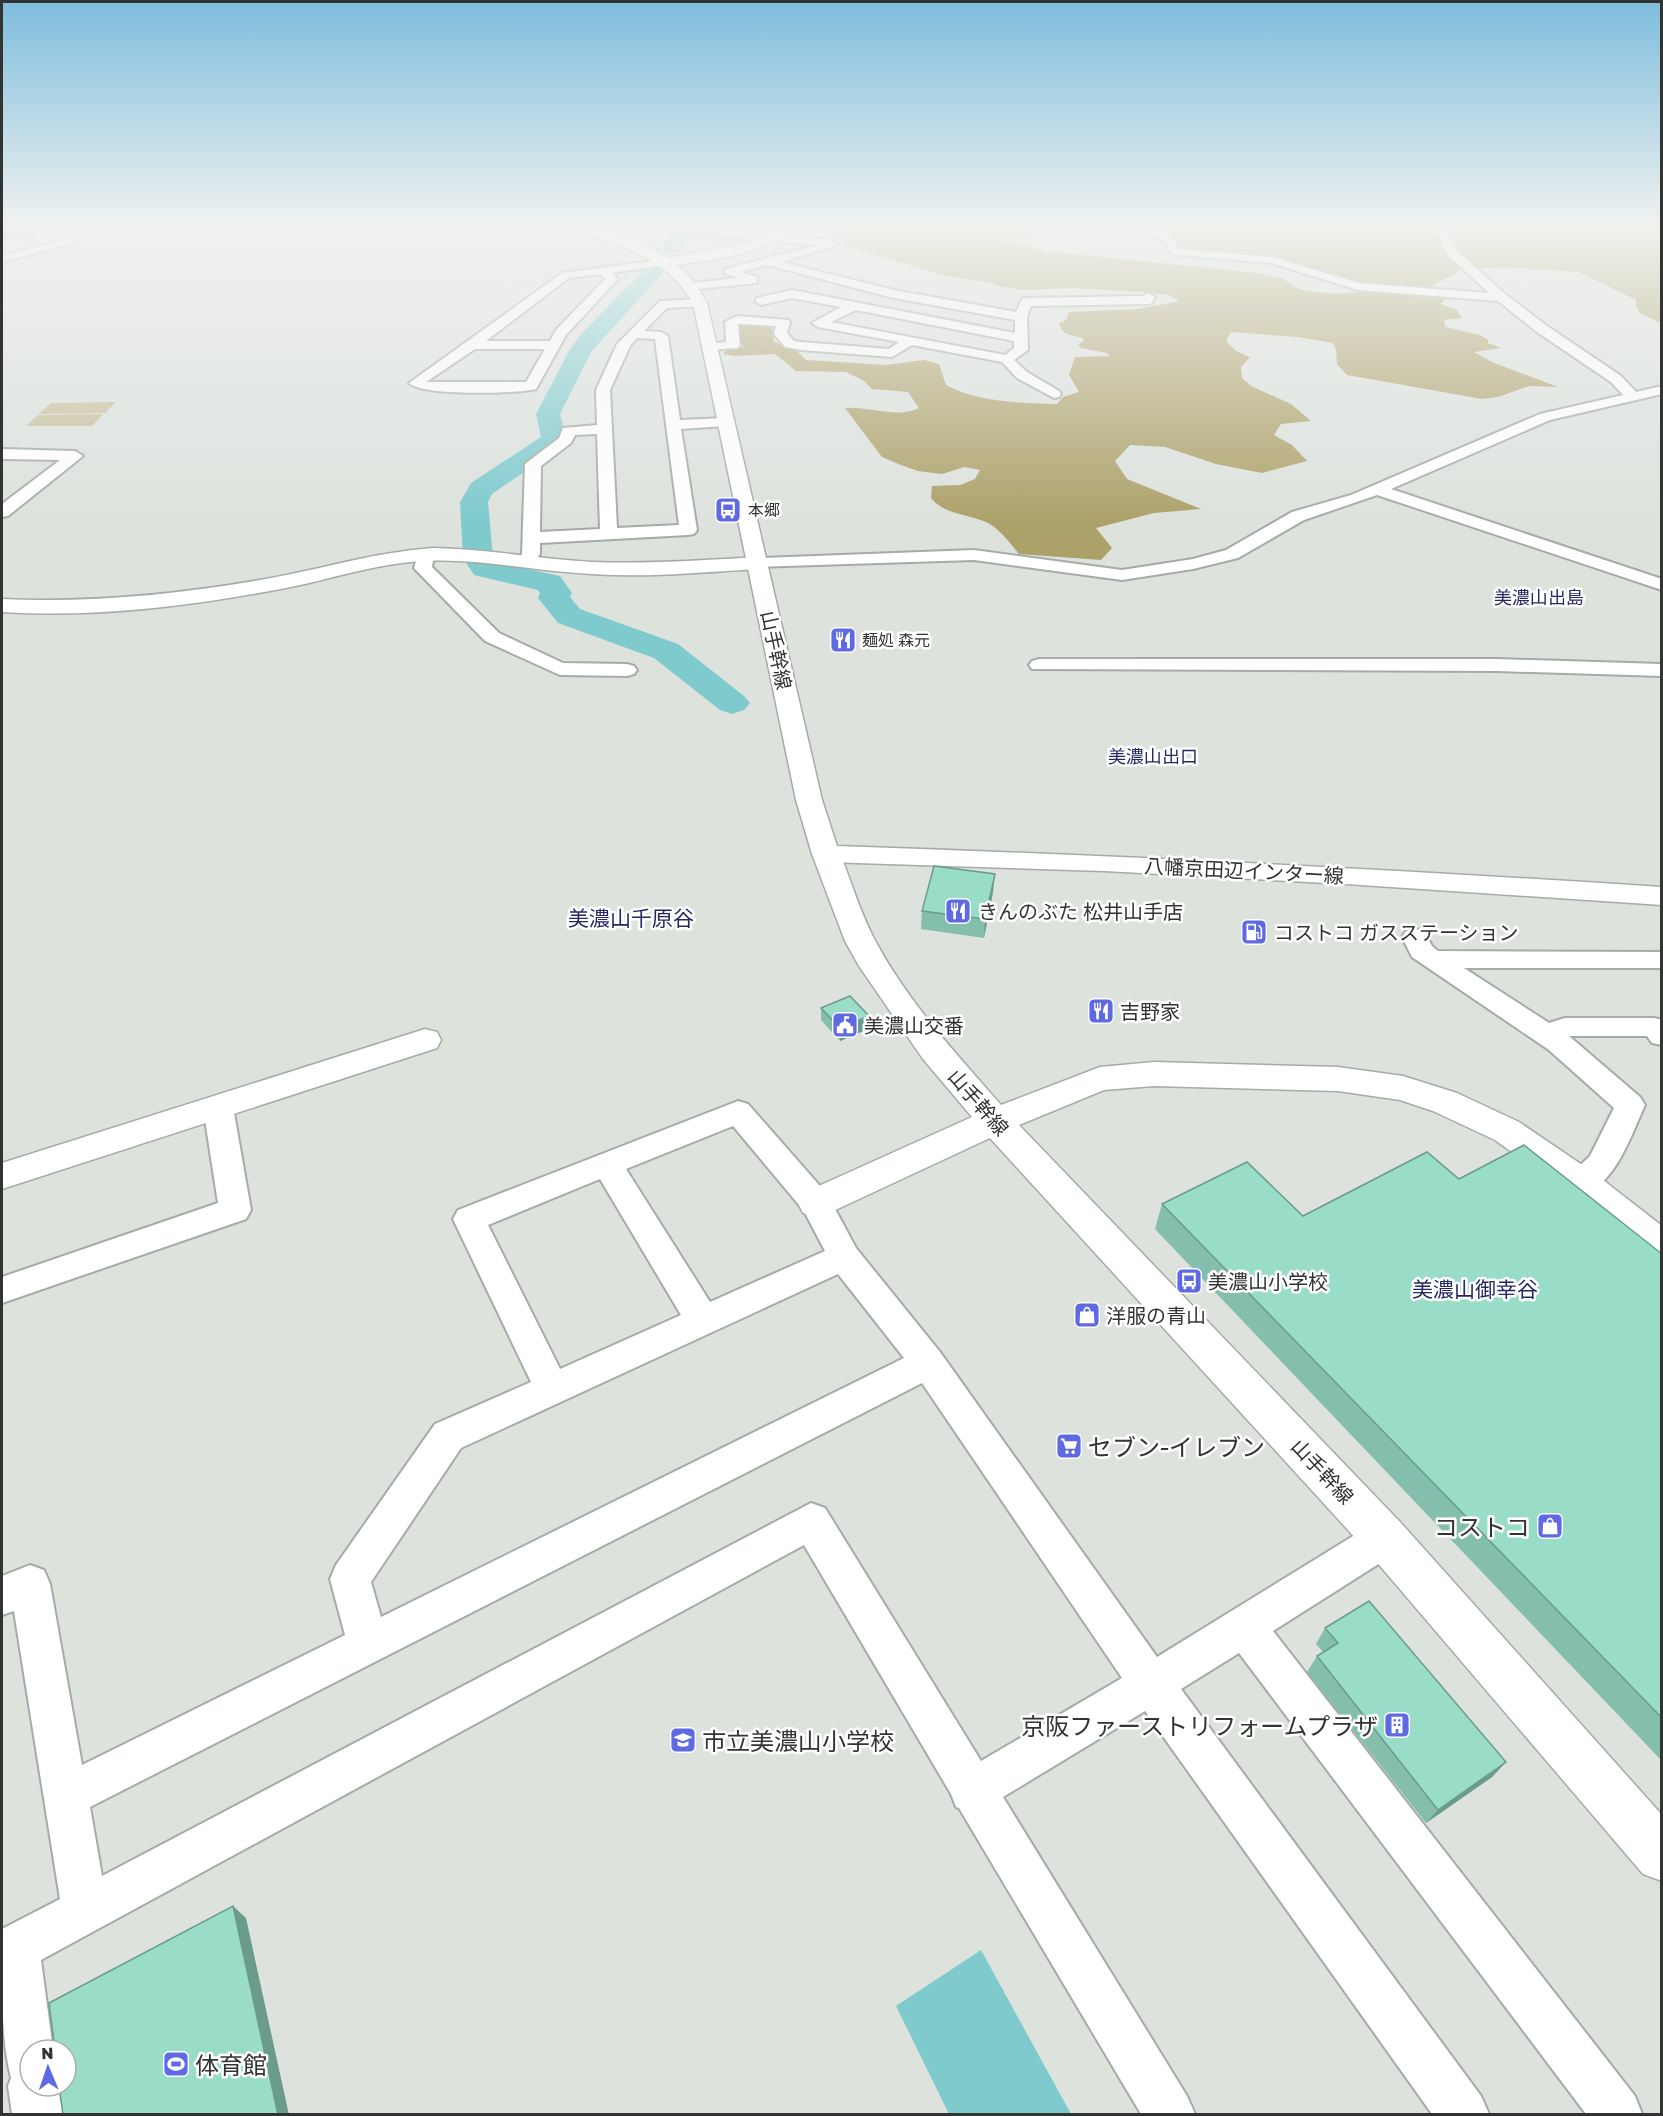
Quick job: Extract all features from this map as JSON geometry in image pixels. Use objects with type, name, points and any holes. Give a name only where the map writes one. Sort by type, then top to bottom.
[{"type":"street","points":[[499,325],[416,383],[435,388],[531,386],[535,368],[569,325]]},
{"type":"street","points":[[609,534],[603,390],[624,344],[643,325]]},
{"type":"street","name":"山手幹線","points":[[705,325],[809,800],[826,854],[860,940],[874,966],[935,1051],[995,1121],[1385,1538],[1662,1855]]},
{"type":"street","points":[[710,346],[733,345],[731,325]]},
{"type":"street","points":[[783,325],[780,334],[790,344],[801,346],[892,352],[909,341]]},
{"type":"street","points":[[828,325],[1007,359],[1021,350],[1021,325]]},
{"type":"street","points":[[948,325],[1020,338]]},
{"type":"street","points":[[1537,325],[1616,379],[1632,396]]},
{"type":"street","points":[[531,538],[688,530],[661,336],[634,334]]},
{"type":"street","points":[[471,345],[554,345]]},
{"type":"street","points":[[1007,359],[1010,366],[1032,383],[1043,386],[1054,394]]},
{"type":"street","points":[[437,368],[460,368]]},
{"type":"street","points":[[2,606],[48,608],[124,606],[191,598],[274,584],[368,562],[425,555],[460,554],[591,568],[639,569],[974,555],[1122,575],[1193,564],[1232,554],[1298,516],[1378,490],[1545,417],[1662,390]]},
{"type":"street","points":[[674,425],[726,422]]},
{"type":"street","points":[[527,562],[531,554],[533,464],[566,440],[568,430],[605,429]]},
{"type":"street","points":[[2,454],[75,456],[2,512]]},
{"type":"street","points":[[1378,490],[1662,585]]},
{"type":"street","points":[[425,555],[423,568],[492,637],[560,669],[627,670]]},
{"type":"street","points":[[1039,665],[1497,664],[1662,670]]},
{"type":"street","name":"八幡京田辺インター線","points":[[826,854],[1104,863],[1347,875],[1662,896]]},
{"type":"street","points":[[1581,1183],[1602,1163],[1630,1105],[1559,1043],[1423,948],[1662,960]]},
{"type":"street","points":[[1545,1035],[1565,1027],[1654,1027],[1662,1036]]},
{"type":"street","points":[[2,1176],[425,1040]]},
{"type":"street","points":[[816,1203],[995,1121],[1100,1080],[1154,1074],[1338,1079],[1403,1088],[1445,1102],[1507,1131],[1581,1183],[1662,1247]]},
{"type":"street","points":[[2,1290],[235,1210],[218,1107]]},
{"type":"street","points":[[552,1389],[469,1220],[738,1112],[816,1203],[844,1257],[928,1363],[1151,1684],[1464,2115]]},
{"type":"street","points":[[608,1164],[703,1321]]},
{"type":"street","points":[[368,1644],[350,1579],[448,1436],[844,1257]]},
{"type":"street","points":[[66,1796],[928,1363]]},
{"type":"street","points":[[25,2038],[8,1951],[811,1521],[1169,2115]]},
{"type":"street","points":[[972,1791],[1151,1684],[1385,1538]]},
{"type":"street","points":[[2,1596],[30,1584],[85,1910]]},
{"type":"street","points":[[1244,1625],[1617,2115]]},
{"type":"street","points":[[35,2098],[37,2115]]},
{"type":"shaded area","points":[[767,325],[772,328],[774,342],[794,348],[806,360],[886,365],[924,360],[939,364],[946,385],[958,391],[1000,400],[1057,404],[1063,397],[1079,392],[1069,375],[1075,357],[1110,356],[1107,353],[1081,348],[1078,345],[1084,341],[1083,338],[1068,334],[1060,325],[1445,325],[1445,327],[1480,335],[1488,340],[1488,343],[1501,348],[1474,352],[1492,362],[1558,387],[1529,386],[1498,397],[1482,399],[1347,375],[1337,364],[1333,343],[1298,337],[1231,332],[1226,341],[1236,351],[1250,357],[1241,367],[1242,378],[1251,386],[1291,404],[1311,421],[1281,424],[1274,435],[1292,445],[1307,461],[1262,473],[1216,464],[1165,447],[1130,445],[1115,461],[1127,479],[1201,509],[1154,513],[1096,528],[1112,548],[1101,560],[1019,554],[991,525],[979,519],[949,511],[931,498],[932,486],[960,485],[975,479],[980,470],[964,467],[942,474],[918,471],[882,457],[845,408],[902,412],[919,408],[908,392],[872,389],[864,381],[846,372],[796,371],[775,354],[734,356],[723,354],[728,349],[743,347],[736,326]]},
{"type":"shaded area","points":[[116,402],[105,413],[39,414],[51,403]]},
{"type":"shaded area","points":[[103,414],[92,426],[26,426],[38,415]]},
{"type":"water","points":[[981,1950],[1071,2114],[949,2114],[896,2006]]},
{"type":"building","points":[[934,866],[995,874],[985,919],[922,911]]},
{"type":"building","points":[[850,996],[869,1016],[840,1028],[821,1008]]},
{"type":"building","name":"コストコ","points":[[1524,1145],[1662,1254],[1662,1718],[1162,1204],[1247,1162],[1303,1216],[1427,1152],[1459,1179]]},
{"type":"building","name":"京阪ファーストリフォームプラザ","points":[[1369,1601],[1506,1762],[1438,1810],[1317,1656],[1338,1643],[1325,1628]]},
{"type":"building","name":"体育館","points":[[233,1906],[278,2115],[63,2115],[61,2098],[78,2098],[78,2038],[53,2038],[49,2003]]},
{"type":"waterway","points":[[603,325],[580,351],[548,414],[554,440],[481,489],[474,502],[478,558],[485,569],[549,583],[556,593],[554,598],[569,616],[666,651],[732,703]]},
{"type":"place","name":"本郷","points":[[728,510]]},
{"type":"place","name":"麺処 森元","points":[[843,640]]},
{"type":"place","name":"きんのぶた 松井山手店","points":[[958,911]]},
{"type":"place","name":"コストコ ガスステーション","points":[[1254,932]]},
{"type":"place","name":"吉野家","points":[[1101,1011]]},
{"type":"place","name":"美濃山交番","points":[[845,1025]]},
{"type":"place","name":"美濃山小学校","points":[[1189,1281]]},
{"type":"place","name":"洋服の青山","points":[[1087,1315]]},
{"type":"place","name":"セブン-イレブン","points":[[1069,1446]]},
{"type":"place","name":"コストコ","points":[[1550,1526]]},
{"type":"place","name":"京阪ファーストリフォームプラザ","points":[[1397,1725]]},
{"type":"place","name":"市立美濃山小学校","points":[[683,1740]]},
{"type":"place","name":"体育館","points":[[176,2064]]},
{"type":"district","name":"美濃山出島","points":[[1539,597]]},
{"type":"district","name":"美濃山出口","points":[[1153,756]]},
{"type":"district","name":"美濃山千原谷","points":[[631,918]]},
{"type":"district","name":"美濃山御幸谷","points":[[1475,1289]]}]
